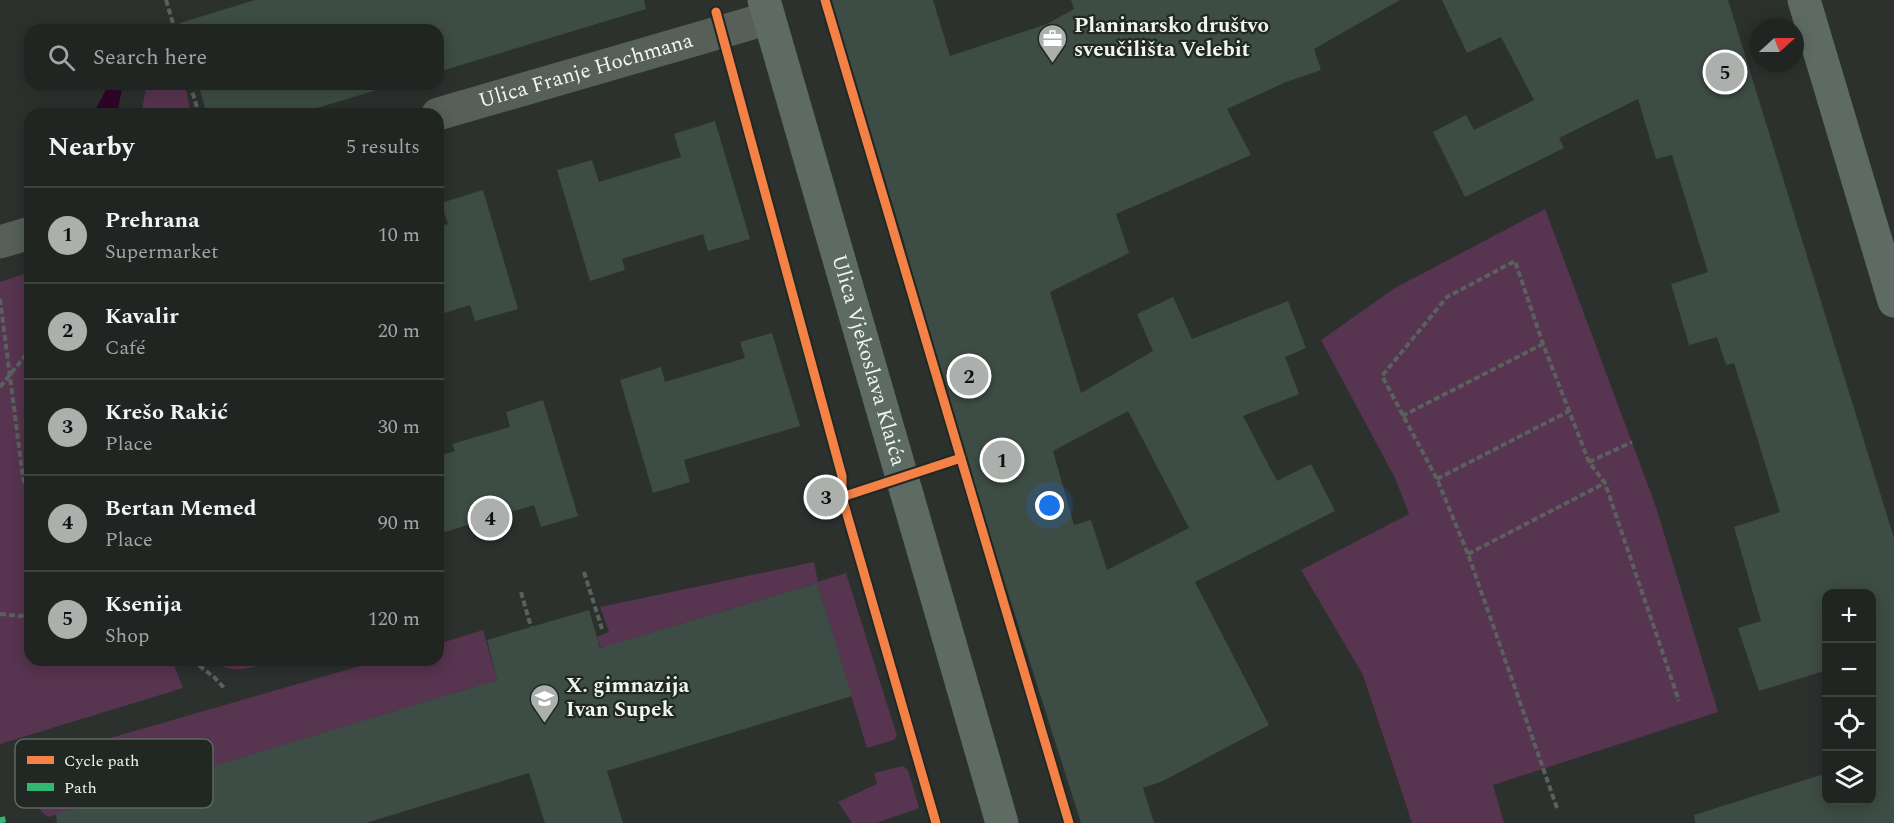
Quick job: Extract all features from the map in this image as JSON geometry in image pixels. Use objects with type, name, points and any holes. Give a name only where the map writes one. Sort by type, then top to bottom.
[{"type":"main road","points":[[1804,0],[1894,301]]},
{"type":"main road","name":"Ulica Vjekoslava Klaića","points":[[767,9],[1002,823]]},
{"type":"street","name":"Ulica Franje Hochmana","points":[[444,112],[767,9]]},
{"type":"street","points":[[0,242],[24,235]]},
{"type":"path","points":[[166,0],[173,24]]},
{"type":"path","points":[[192,90],[197,108]]},
{"type":"path","points":[[1557,808],[1468,554],[1437,479],[1382,376],[1448,297],[1515,261],[1543,344],[1589,462],[1605,483],[1679,701]]},
{"type":"path","points":[[0,299],[24,481]]},
{"type":"path","points":[[1402,417],[1543,344]]},
{"type":"path","points":[[0,387],[10,378],[24,358]]},
{"type":"path","points":[[1437,479],[1569,411]]},
{"type":"path","points":[[1589,462],[1632,442]]},
{"type":"path","points":[[1468,554],[1605,483]]},
{"type":"path","points":[[584,572],[602,629]]},
{"type":"path","points":[[521,592],[531,627]]},
{"type":"path","points":[[0,614],[24,615]]},
{"type":"path","points":[[200,666],[225,689]]},
{"type":"shaded area","points":[[106,90],[122,90],[118,108],[96,108]]},
{"type":"shaded area","points":[[146,90],[186,90],[190,108],[142,108]]},
{"type":"shaded area","points":[[1545,209],[1656,507],[1718,712],[1493,785],[1504,823],[1412,823],[1363,675],[1301,570],[1409,514],[1395,478],[1321,340],[1395,288]]},
{"type":"shaded area","points":[[24,274],[24,666],[174,666],[183,688],[0,744],[0,282]]},
{"type":"shaded area","points":[[814,562],[818,582],[846,573],[897,736],[894,740],[867,748],[817,583],[601,648],[597,637],[609,632],[600,607]]},
{"type":"shaded area","points":[[483,630],[497,680],[213,767],[213,739],[107,739],[360,666],[444,666],[444,642]]},
{"type":"shaded area","points":[[224,666],[255,666],[244,669]]},
{"type":"shaded area","points":[[903,766],[908,770],[919,808],[876,823],[852,823],[838,802],[877,784],[874,773]]},
{"type":"shaded area","points":[[39,808],[77,808],[48,817]]},
{"type":"building","points":[[255,0],[644,0],[646,9],[444,70],[444,24],[180,23]]},
{"type":"building","points":[[829,0],[933,0],[950,56],[1047,24],[1074,9],[1071,0],[1400,0],[1314,49],[1321,70],[1286,82],[1227,109],[1251,155],[1116,214],[1129,253],[1050,292],[1081,393],[1153,351],[1137,314],[1173,297],[1192,339],[1288,301],[1306,348],[1285,357],[1299,394],[1243,416],[1277,481],[1311,464],[1335,511],[1195,582],[1269,725],[1163,781],[1143,788],[1154,823],[1081,823],[915,300],[904,242]],"holes":[[[1128,411],[1189,528],[1107,570],[1091,520],[1074,525],[1053,451]]]},
{"type":"building","points":[[1442,0],[1728,0],[1894,538],[1894,823],[1695,823],[1694,815],[1822,775],[1822,805],[1876,805],[1876,589],[1822,589],[1822,672],[1759,691],[1738,628],[1761,621],[1734,527],[1780,512],[1734,363],[1726,365],[1717,337],[1689,345],[1671,284],[1708,272],[1672,155],[1656,159],[1638,99],[1559,138],[1564,148],[1465,197],[1433,132],[1466,115],[1474,130],[1534,100],[1501,37],[1467,53]]},
{"type":"building","points":[[200,90],[377,90],[317,108],[205,108]]},
{"type":"building","points":[[715,121],[750,239],[708,251],[703,234],[622,259],[625,270],[590,281],[557,170],[592,160],[599,182],[681,157],[674,134]]},
{"type":"building","points":[[483,190],[518,309],[475,321],[470,305],[444,313],[444,225],[448,224],[444,202]]},
{"type":"building","points":[[772,333],[800,426],[684,460],[690,482],[653,493],[620,380],[661,367],[665,382],[745,358],[740,342]]},
{"type":"building","points":[[543,400],[578,516],[541,527],[534,505],[444,532],[444,454],[455,451],[452,444],[510,427],[506,412]]},
{"type":"building","points":[[817,583],[852,696],[607,771],[623,823],[545,823],[529,773],[366,823],[57,823],[56,814],[76,808],[213,808],[213,766],[497,680],[487,640],[589,610],[600,648]]},
{"type":"marked path","points":[[1,817],[2,823]]},
{"type":"cycle path","points":[[825,0],[1069,823]]},
{"type":"cycle path","points":[[716,12],[842,476],[842,497],[936,823]]},
{"type":"cycle path","points":[[842,497],[961,458]]},
{"type":"place","name":"Planinarsko društvo sveučilišta Velebit","points":[[1053,64]]},
{"type":"place","name":"Ksenija","points":[[1725,72]]},
{"type":"place","name":"Kavalir","points":[[969,376]]},
{"type":"place","name":"Prehrana","points":[[1002,460]]},
{"type":"place","name":"Krešo Rakić","points":[[826,497]]},
{"type":"place","name":"Bertan Memed","points":[[490,518]]},
{"type":"place","name":"X. gimnazija Ivan Supek","points":[[545,724]]}]
